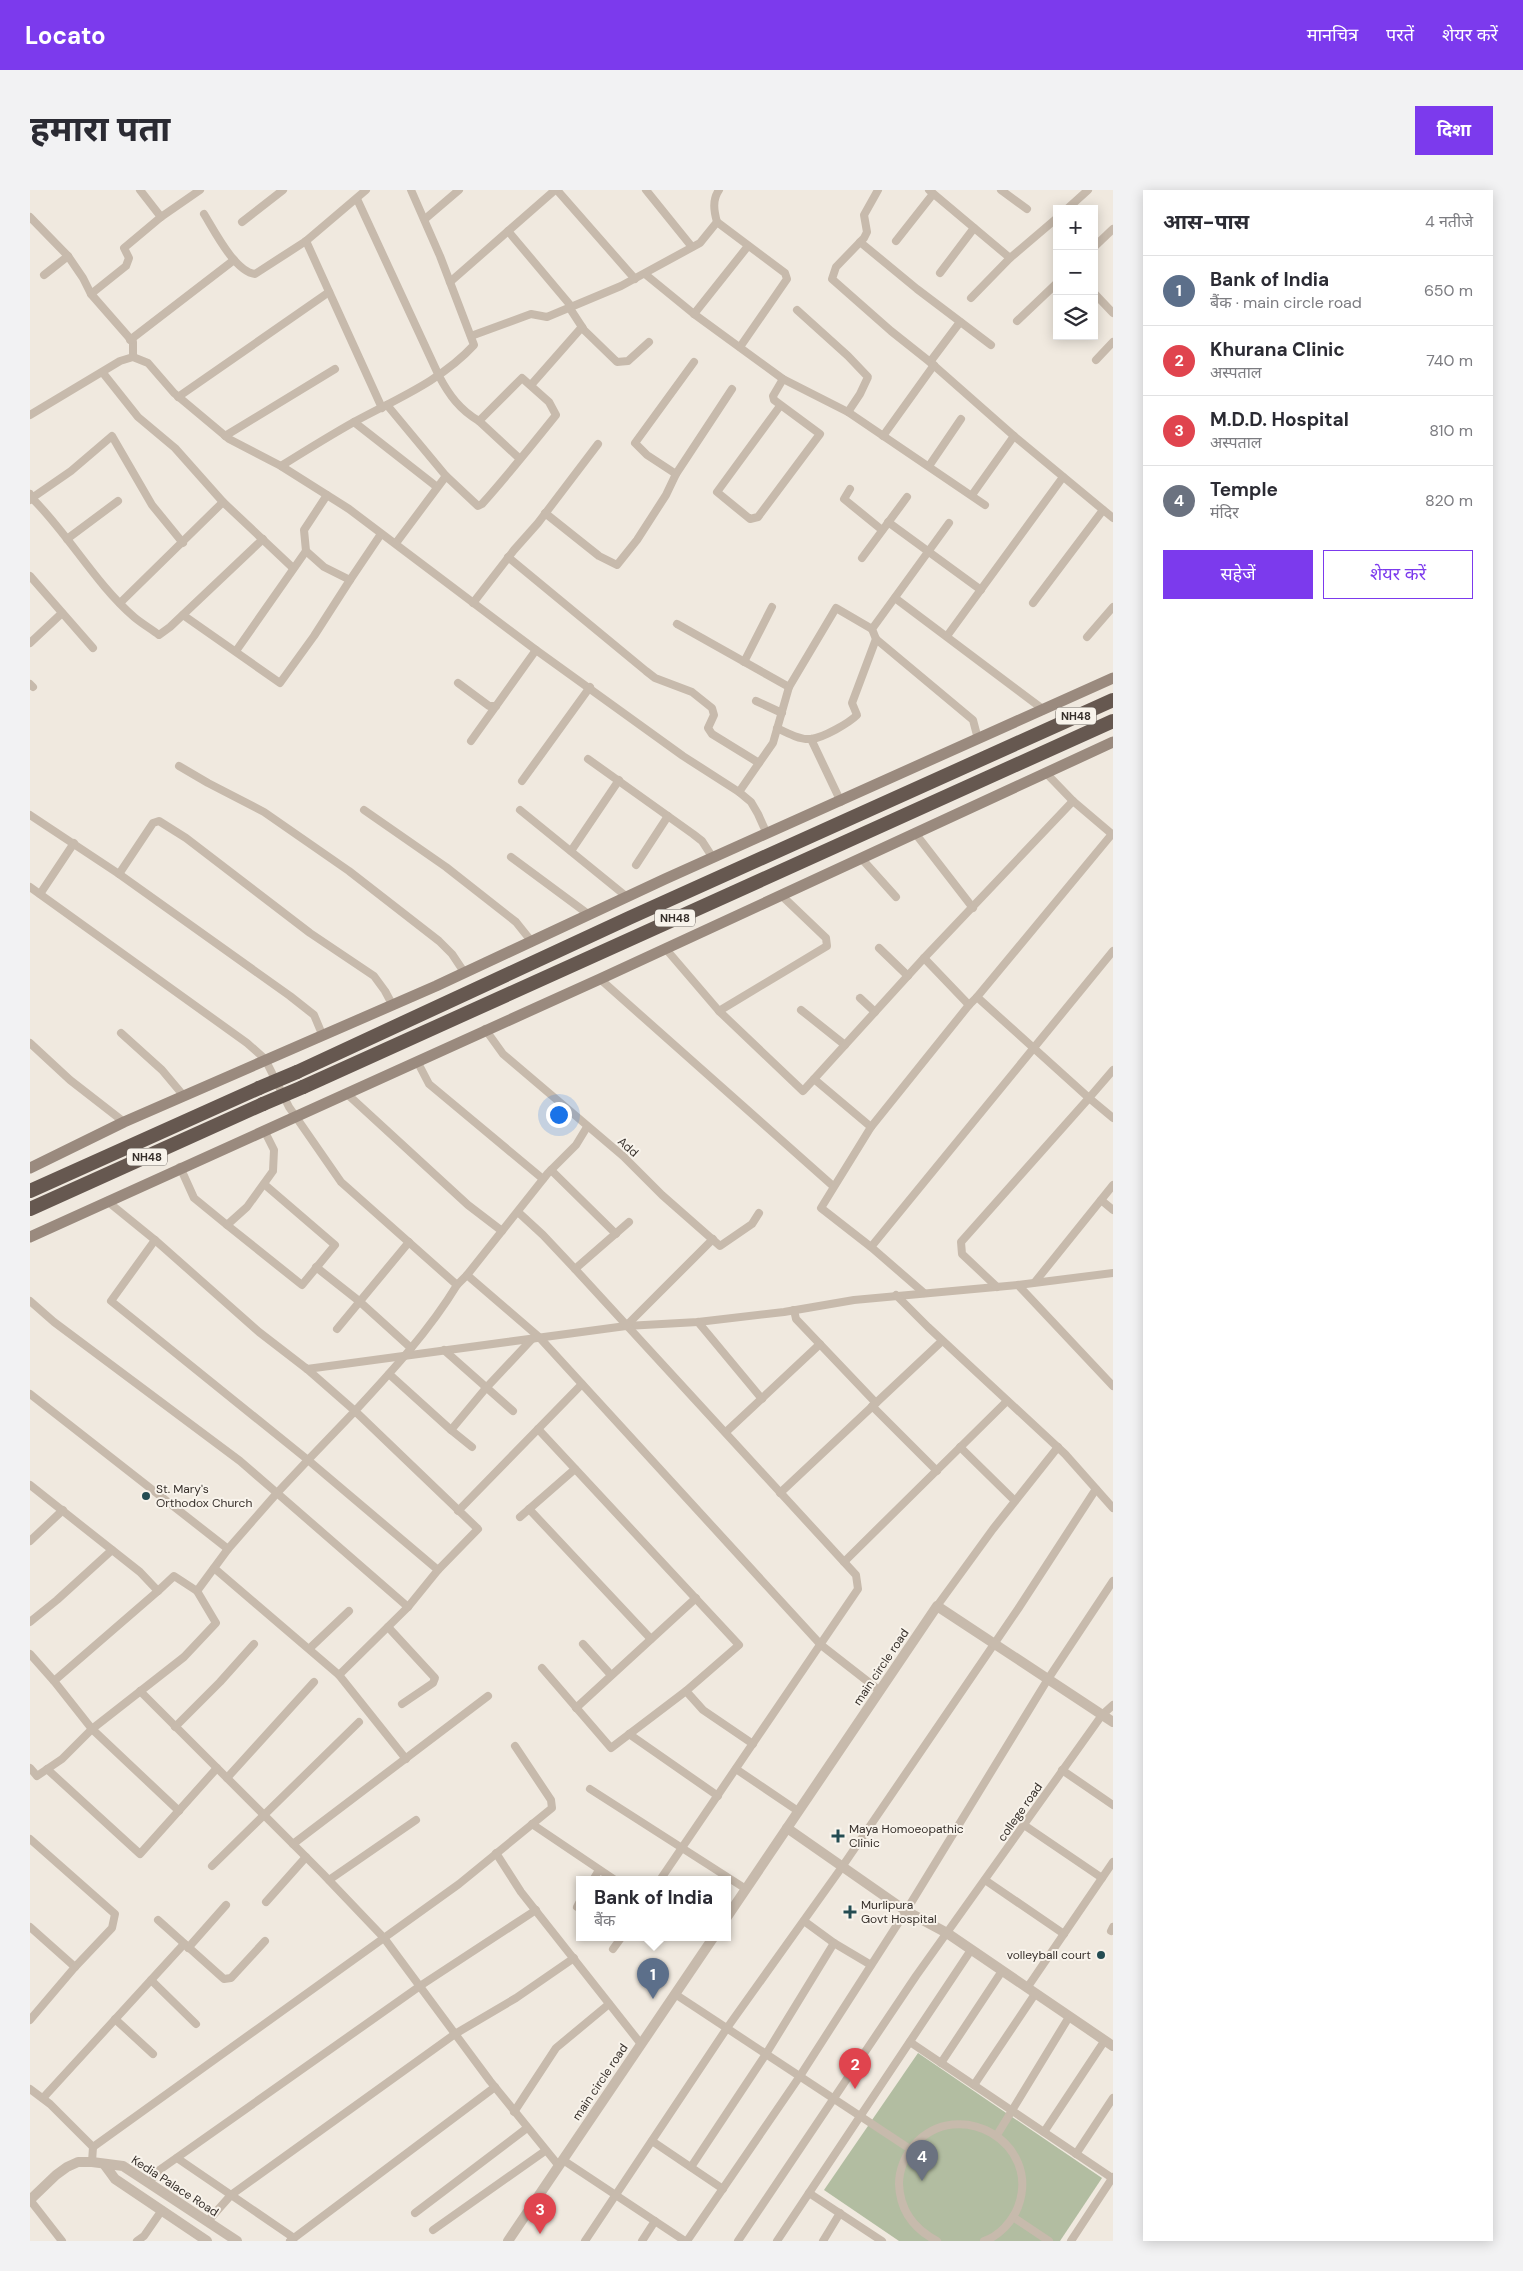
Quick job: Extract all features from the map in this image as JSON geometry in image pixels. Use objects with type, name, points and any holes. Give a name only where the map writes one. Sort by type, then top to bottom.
[{"type":"highway","name":"NH48","points":[[30,1191],[297,1072],[629,918],[1113,700]]},
{"type":"highway","name":"NH48","points":[[30,1209],[1113,721]]},
{"type":"main road","points":[[32,1164],[183,1095],[532,942],[588,914],[841,802],[1113,678]]},
{"type":"main road","points":[[30,1237],[180,1167],[600,979],[1113,742]]},
{"type":"street","points":[[140,190],[161,217]]},
{"type":"street","points":[[91,294],[126,266],[129,258],[124,248],[161,217],[200,190]]},
{"type":"street","points":[[242,222],[283,190]]},
{"type":"street","points":[[204,214],[234,260],[245,271],[255,274],[306,241],[366,190]]},
{"type":"street","points":[[282,466],[354,422],[439,376],[459,361],[474,345],[425,219],[411,190]]},
{"type":"street","points":[[425,219],[459,190]]},
{"type":"street","points":[[450,282],[556,190],[635,279]]},
{"type":"street","points":[[646,190],[692,247]]},
{"type":"street","points":[[878,190],[864,215],[867,232],[836,267],[832,280],[1113,518]]},
{"type":"street","points":[[1001,190],[1027,209]]},
{"type":"street","points":[[1071,205],[1088,190]]},
{"type":"street","points":[[715,192],[714,213],[717,222],[785,274],[787,279],[740,347]]},
{"type":"street","points":[[896,241],[931,192],[1010,258]]},
{"type":"street","points":[[357,199],[439,376],[455,401],[520,459]]},
{"type":"street","points":[[30,217],[68,256],[91,294],[133,342],[133,357]]},
{"type":"street","points":[[971,298],[1010,258],[1053,221]]},
{"type":"street","points":[[471,336],[530,314],[546,317],[635,279],[700,243],[717,222]]},
{"type":"street","points":[[940,273],[974,228]]},
{"type":"street","points":[[1098,243],[1113,230]]},
{"type":"street","points":[[508,231],[570,306],[582,327],[617,362],[628,361],[649,342]]},
{"type":"street","points":[[306,241],[384,406],[446,476],[478,506],[482,504],[556,415],[549,402],[522,378],[479,421]]},
{"type":"street","points":[[860,242],[991,345]]},
{"type":"street","points":[[694,314],[748,246]]},
{"type":"street","points":[[44,275],[68,256]]},
{"type":"street","points":[[130,340],[234,260]]},
{"type":"street","points":[[645,274],[694,314],[783,379],[848,412],[985,505]]},
{"type":"street","points":[[1017,321],[1053,286]]},
{"type":"street","points":[[178,397],[329,292]]},
{"type":"street","points":[[1096,295],[1113,314]]},
{"type":"street","points":[[797,310],[848,356],[868,377],[848,412]]},
{"type":"street","points":[[883,436],[960,322]]},
{"type":"street","points":[[531,385],[582,327]]},
{"type":"street","points":[[1096,360],[1113,342]]},
{"type":"street","points":[[30,415],[120,361],[133,357],[148,363],[178,397],[225,436],[282,466],[349,509],[536,650],[690,760],[739,792],[751,802],[767,834]]},
{"type":"street","points":[[676,474],[643,451],[635,443],[694,362]]},
{"type":"street","points":[[225,436],[335,369]]},
{"type":"street","points":[[103,372],[138,417],[175,448],[224,502],[293,568]]},
{"type":"street","points":[[780,406],[718,488],[717,492],[750,519],[758,517],[820,434],[774,400],[773,396],[783,379]]},
{"type":"street","points":[[545,513],[599,556],[617,564],[637,540],[666,495],[676,474],[732,389]]},
{"type":"street","points":[[929,466],[962,418]]},
{"type":"street","points":[[354,422],[437,487]]},
{"type":"street","points":[[183,544],[152,505],[112,436],[71,470],[31,498],[48,514],[134,617],[159,634],[183,615],[263,538]]},
{"type":"street","points":[[972,495],[1014,436]]},
{"type":"street","points":[[473,603],[598,444]]},
{"type":"street","points":[[396,543],[446,476]]},
{"type":"street","points":[[947,636],[1063,477]]},
{"type":"street","points":[[850,489],[844,499],[882,530]]},
{"type":"street","points":[[236,651],[306,551],[304,530],[327,495]]},
{"type":"street","points":[[862,558],[907,497]]},
{"type":"street","points":[[67,539],[118,501]]},
{"type":"street","points":[[120,602],[183,544],[224,502]]},
{"type":"street","points":[[1033,602],[1103,510]]},
{"type":"street","points":[[888,522],[980,590]]},
{"type":"street","points":[[872,629],[949,523]]},
{"type":"street","points":[[183,615],[280,683],[314,636],[381,534]]},
{"type":"street","points":[[306,551],[324,567],[350,580]]},
{"type":"street","points":[[508,558],[655,678],[692,692],[712,708],[714,714],[708,728],[712,734],[758,764]]},
{"type":"street","points":[[30,576],[93,648]]},
{"type":"street","points":[[895,598],[1044,710]]},
{"type":"street","points":[[744,662],[772,607]]},
{"type":"street","points":[[1087,637],[1113,607]]},
{"type":"street","points":[[739,792],[773,742],[789,687],[836,608],[872,629],[876,639],[973,720],[978,739]]},
{"type":"street","points":[[30,643],[62,614]]},
{"type":"street","points":[[677,624],[789,687]]},
{"type":"street","points":[[777,728],[791,735],[811,739],[851,722],[857,715],[852,704],[876,639]]},
{"type":"street","points":[[471,741],[536,650]]},
{"type":"street","points":[[458,683],[489,706],[496,706]]},
{"type":"street","points":[[522,781],[590,687]]},
{"type":"street","points":[[756,701],[782,714]]},
{"type":"street","points":[[811,739],[841,802]]},
{"type":"street","points":[[588,759],[702,841],[712,858]]},
{"type":"street","points":[[179,766],[264,812],[349,871],[439,941],[452,954],[464,972]]},
{"type":"street","points":[[924,1293],[871,1247],[821,1208],[871,1127],[1112,834],[1074,801],[1046,773]]},
{"type":"street","points":[[570,851],[619,780]]},
{"type":"street","points":[[665,948],[719,1011],[803,1091],[924,958],[1074,801]]},
{"type":"street","points":[[364,810],[446,867],[516,922],[532,942]]},
{"type":"street","points":[[520,810],[626,897]]},
{"type":"street","points":[[30,815],[119,874],[308,1010],[314,1015],[322,1034]]},
{"type":"street","points":[[636,865],[668,816]]},
{"type":"street","points":[[119,874],[153,822],[159,821],[186,838],[310,932],[374,976],[392,1004]]},
{"type":"street","points":[[915,833],[973,908]]},
{"type":"street","points":[[40,894],[74,843]]},
{"type":"street","points":[[511,857],[588,914]]},
{"type":"street","points":[[861,858],[896,896]]},
{"type":"street","points":[[30,887],[240,1038],[265,1059],[295,1116],[341,1182],[457,1285]]},
{"type":"street","points":[[719,1011],[827,946],[826,938],[782,895]]},
{"type":"street","points":[[879,948],[908,976]]},
{"type":"street","points":[[871,1247],[1113,951]]},
{"type":"street","points":[[924,958],[970,1005]]},
{"type":"street","points":[[600,979],[833,1186]]},
{"type":"street","points":[[976,997],[1113,1118]]},
{"type":"street","points":[[860,998],[875,1012]]},
{"type":"street","points":[[802,1010],[845,1045]]},
{"type":"street","name":"Add","points":[[485,1029],[503,1054],[623,1156],[662,1195],[713,1239]]},
{"type":"street","points":[[121,1033],[162,1070],[183,1095]]},
{"type":"street","points":[[30,1043],[70,1080],[124,1122]]},
{"type":"street","points":[[418,1061],[429,1084],[543,1179]]},
{"type":"street","points":[[997,1287],[962,1254],[961,1242],[1113,1070]]},
{"type":"street","points":[[814,1079],[871,1127]]},
{"type":"street","points":[[346,1093],[468,1205],[502,1231]]},
{"type":"street","points":[[197,1590],[228,1549],[277,1493],[389,1374],[444,1306],[457,1285],[468,1275],[543,1179],[576,1145],[587,1127]]},
{"type":"street","points":[[227,1225],[247,1207],[273,1171],[274,1150],[264,1130]]},
{"type":"street","points":[[180,1167],[194,1198],[302,1285],[335,1245],[264,1184]]},
{"type":"street","points":[[551,1170],[616,1234]]},
{"type":"street","points":[[1035,1282],[1113,1185]]},
{"type":"street","points":[[1101,1200],[1113,1210]]},
{"type":"street","points":[[107,1201],[155,1240],[259,1332],[307,1369],[355,1411],[478,1529],[438,1570],[408,1608],[340,1674]]},
{"type":"street","points":[[518,1212],[575,1269],[856,1575],[858,1589],[663,1876]]},
{"type":"street","points":[[626,1326],[713,1239],[720,1246],[752,1224],[759,1213]]},
{"type":"street","points":[[575,1269],[630,1222]]},
{"type":"street","points":[[155,1240],[112,1301],[308,1460],[438,1570]]},
{"type":"street","points":[[336,1329],[409,1242]]},
{"type":"street","points":[[316,1267],[359,1301],[408,1351]]},
{"type":"street","points":[[468,1275],[582,1384],[821,1645],[880,1691]]},
{"type":"street","points":[[307,1369],[408,1351],[444,1350],[626,1326],[698,1322],[896,1295],[1112,1276]]},
{"type":"street","points":[[1018,1285],[1113,1386]]},
{"type":"street","points":[[896,1295],[1058,1447],[1113,1508]]},
{"type":"street","points":[[30,1301],[54,1322],[240,1460],[408,1608]]},
{"type":"street","points":[[794,1310],[796,1319],[937,1471]]},
{"type":"street","points":[[698,1322],[762,1399]]},
{"type":"street","points":[[451,1430],[486,1388],[535,1338]]},
{"type":"street","points":[[780,1494],[942,1340]]},
{"type":"street","points":[[726,1432],[820,1344]]},
{"type":"street","points":[[444,1350],[513,1411]]},
{"type":"street","points":[[389,1374],[472,1447]]},
{"type":"street","points":[[458,1511],[582,1384]]},
{"type":"street","points":[[30,1394],[228,1549]]},
{"type":"street","points":[[844,1562],[1007,1401]]},
{"type":"street","points":[[538,1429],[740,1645],[686,1691],[611,1748],[542,1668]]},
{"type":"street","points":[[960,1447],[1015,1501]]},
{"type":"street","points":[[1058,1447],[1015,1501],[937,1606],[1113,1722]]},
{"type":"street","points":[[520,1517],[575,1469]]},
{"type":"street","points":[[30,1485],[140,1572],[158,1591]]},
{"type":"street","points":[[585,2241],[727,2028],[842,1867],[1018,1609],[1096,1489]]},
{"type":"street","points":[[530,1509],[652,1638]]},
{"type":"street","points":[[30,1541],[63,1510]]},
{"type":"street","points":[[30,1622],[112,1550]]},
{"type":"street","points":[[214,1568],[340,1674],[406,1759]]},
{"type":"street","points":[[30,1783],[46,1769],[62,1759],[92,1729],[184,1657],[216,1623],[197,1590],[174,1576],[54,1681]]},
{"type":"street","points":[[140,1691],[329,1880],[384,1938],[545,2151],[561,2163],[616,2195],[686,2241],[800,2076],[906,1911],[1048,1679],[1113,1581]]},
{"type":"street","points":[[576,1708],[696,1598]]},
{"type":"street","name":"main circle road","points":[[731,1911],[937,1606]]},
{"type":"street","points":[[310,1648],[349,1611]]},
{"type":"street","points":[[388,1627],[435,1678],[433,1683],[402,1704]]},
{"type":"street","points":[[175,1726],[220,1682],[254,1644]]},
{"type":"street","points":[[583,1644],[611,1676]]},
{"type":"street","points":[[30,1654],[92,1729],[179,1811]]},
{"type":"street","points":[[227,1778],[314,1682]]},
{"type":"street","points":[[686,1691],[703,1710],[753,1744]]},
{"type":"street","points":[[293,1844],[488,1696]]},
{"type":"street","name":"college road","points":[[738,2241],[916,1976],[1062,1770],[1102,1715],[1113,1705]]},
{"type":"street","points":[[212,1866],[359,1722]]},
{"type":"street","points":[[629,1734],[718,1796]]},
{"type":"street","points":[[93,2147],[459,1884],[552,1808],[551,1800],[515,1746]]},
{"type":"street","points":[[30,1768],[37,1776]]},
{"type":"street","points":[[46,1769],[140,1854],[217,1768]]},
{"type":"street","points":[[736,1769],[798,1811]]},
{"type":"street","points":[[1062,1770],[1113,1805]]},
{"type":"street","points":[[590,1789],[726,1876]]},
{"type":"street","points":[[329,1880],[416,1820]]},
{"type":"street","points":[[532,1824],[609,1876]]},
{"type":"street","points":[[1024,1825],[1102,1878]]},
{"type":"street","points":[[787,1828],[906,1911],[947,1933],[1069,2017],[1111,2043],[1044,2132]]},
{"type":"street","points":[[30,1839],[115,1914],[112,1928],[30,2020]]},
{"type":"street","points":[[496,1853],[522,1892],[641,2044]]},
{"type":"street","points":[[266,1902],[306,1857]]},
{"type":"street","points":[[974,2085],[1064,1934],[1113,1862]]},
{"type":"street","points":[[595,1876],[599,1870]]},
{"type":"street","points":[[731,1879],[746,1889]]},
{"type":"street","points":[[985,1880],[1064,1934]]},
{"type":"street","points":[[43,2098],[151,1980],[226,1905]]},
{"type":"street","points":[[149,2183],[158,2171],[420,1986],[536,1910]]},
{"type":"street","points":[[158,1920],[224,1979],[231,1978],[265,1940]]},
{"type":"street","points":[[804,1921],[834,1943],[871,1965]]},
{"type":"street","points":[[30,1927],[75,1968]]},
{"type":"street","points":[[614,1949],[619,1941]]},
{"type":"street","name":"main circle road","points":[[508,2241],[711,1941]]},
{"type":"street","points":[[691,2167],[766,2054],[834,1943]]},
{"type":"street","points":[[777,2241],[971,1950]]},
{"type":"street","points":[[208,2221],[231,2195],[455,2034],[516,1998],[574,1958]]},
{"type":"street","points":[[941,2063],[1002,1971]]},
{"type":"street","points":[[151,1980],[196,2024]]},
{"type":"street","points":[[675,1994],[910,2149]]},
{"type":"street","points":[[514,2112],[556,2048],[609,2004]]},
{"type":"street","points":[[996,2135],[1069,2017]]},
{"type":"street","points":[[115,2019],[153,2054]]},
{"type":"street","points":[[910,2042],[1113,2178],[1071,2241]]},
{"type":"street","points":[[177,2158],[292,2239],[495,2087]]},
{"type":"street","points":[[30,2089],[43,2098],[93,2147],[92,2162],[78,2162],[67,2167],[30,2200],[62,2241]]},
{"type":"street","points":[[1076,2154],[1113,2098]]},
{"type":"street","points":[[937,2241],[922,2238],[908,2216],[900,2194],[901,2171],[910,2149],[931,2131],[957,2123],[984,2128],[996,2135],[1007,2145],[1015,2157],[1020,2171],[1022,2186],[1020,2200],[1013,2217],[1002,2230],[984,2241]]},
{"type":"street","points":[[415,2213],[527,2128]]},
{"type":"street","points":[[652,2140],[723,2189]]},
{"type":"street","points":[[433,2230],[545,2151]]},
{"type":"street","name":"Kedia Palace Road","points":[[92,2162],[123,2166],[237,2241]]},
{"type":"street","points":[[104,2164],[116,2179],[208,2241]]},
{"type":"street","points":[[809,2193],[880,2240]]},
{"type":"street","points":[[137,2241],[144,2236],[162,2210]]},
{"type":"street","points":[[823,2241],[840,2213]]},
{"type":"street","points":[[1013,2217],[1049,2241]]},
{"type":"street","points":[[642,2241],[655,2221]]},
{"type":"green space","points":[[918,2053],[1102,2178],[1060,2241],[899,2241],[824,2190]]},
{"type":"place","name":"St. Mary's Orthodox Church","points":[[146,1496]]},
{"type":"place","name":"Maya Homoeopathic Clinic","points":[[838,1836]]},
{"type":"place","name":"Murlipura Govt Hospital","points":[[850,1912]]},
{"type":"place","name":"volleyball court","points":[[1101,1955]]},
{"type":"place","name":"Bank of India","points":[[653,1999]]},
{"type":"place","name":"Khurana Clinic","points":[[855,2089]]},
{"type":"place","name":"Temple","points":[[922,2181]]},
{"type":"place","name":"M.D.D. Hospital","points":[[540,2234]]}]
